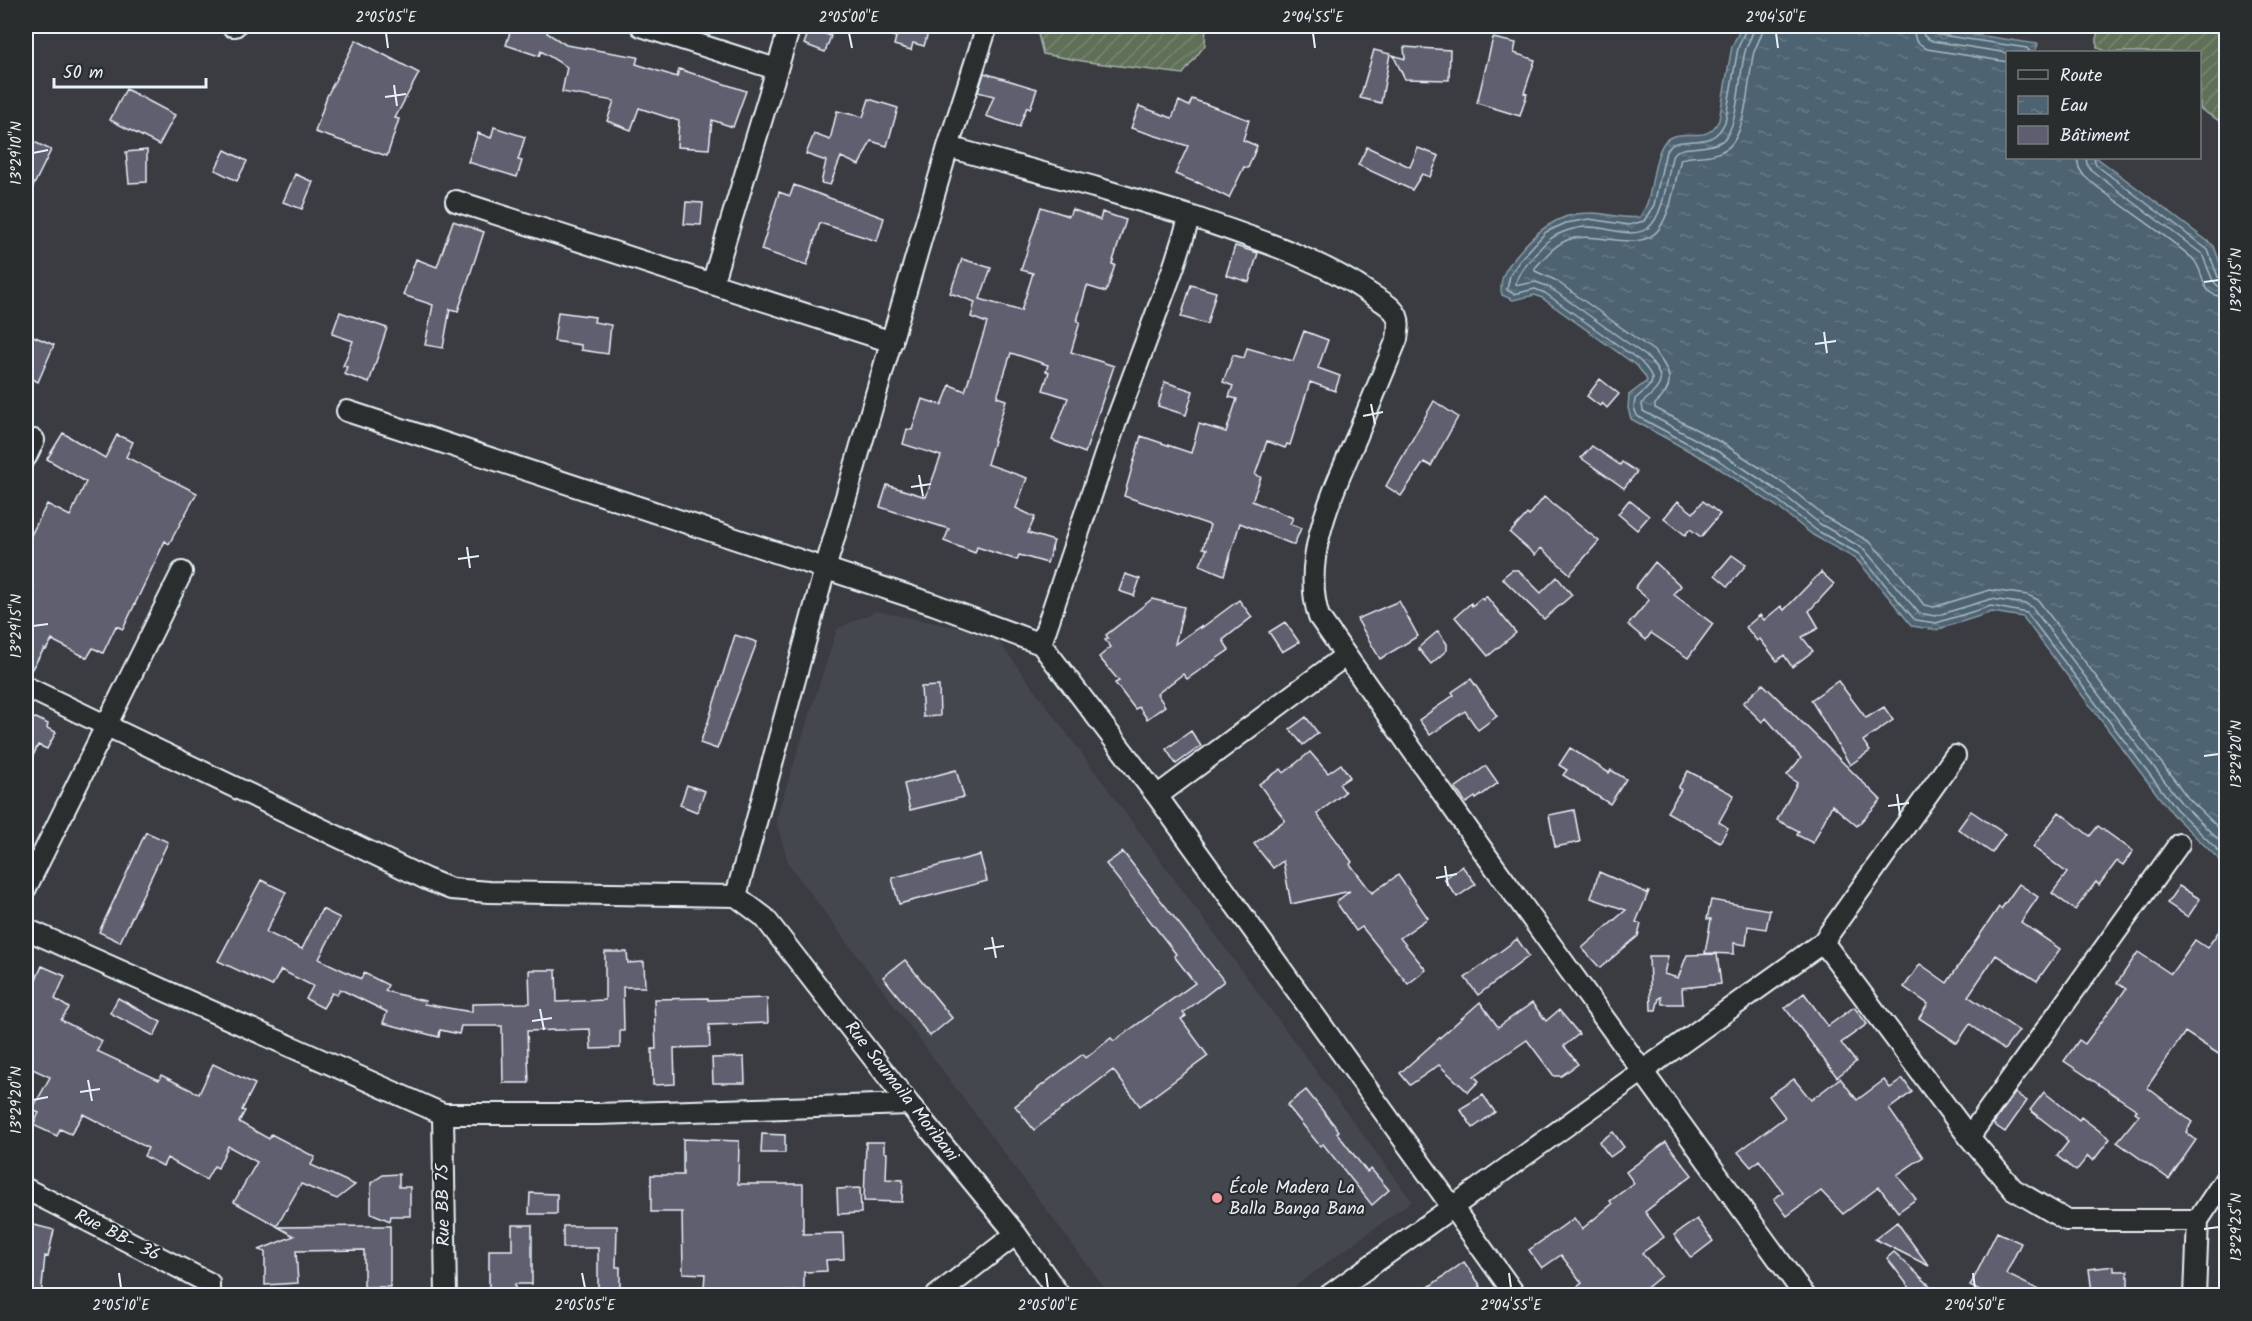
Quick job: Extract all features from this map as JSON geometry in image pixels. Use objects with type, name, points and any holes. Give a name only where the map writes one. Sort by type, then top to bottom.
[{"type":"street","points":[[641,26],[776,69]]},
{"type":"street","points":[[712,284],[790,26]]},
{"type":"street","points":[[26,687],[451,889],[489,892],[736,896],[825,569],[948,147],[987,26]]},
{"type":"street","points":[[948,147],[1190,216],[1314,261],[1366,290],[1391,308],[1396,315],[1399,327],[1397,339],[1332,495],[1316,557],[1313,581],[1315,605],[1319,617],[1641,1071],[1805,1296]]},
{"type":"street","points":[[456,201],[892,342]]},
{"type":"street","points":[[1041,644],[1117,419],[1174,266],[1190,216]]},
{"type":"street","points":[[347,411],[933,604],[1041,644],[1157,796],[1516,1296]]},
{"type":"street","points":[[26,888],[182,572]]},
{"type":"street","points":[[1157,796],[1345,656]]},
{"type":"street","points":[[1328,1296],[1823,942],[1955,756]]},
{"type":"street","points":[[1969,1137],[2179,844]]},
{"type":"street","name":"Rue Soumaila Moribani","points":[[736,896],[764,916],[909,1104],[1016,1234],[1060,1296]]},
{"type":"street","points":[[26,928],[443,1114],[597,1114],[909,1104]]},
{"type":"street","points":[[1823,942],[1969,1137],[2013,1189],[2066,1220],[2198,1220]]},
{"type":"street","name":"Rue BB 75","points":[[443,1114],[446,1296]]},
{"type":"street","points":[[2195,1296],[2198,1220],[2226,1178]]},
{"type":"street","name":"Rue BB- 36","points":[[26,1189],[209,1289]]},
{"type":"street","points":[[936,1296],[1016,1234]]},
{"type":"shaded area","points":[[876,611],[994,635],[1412,1201],[1283,1295],[1110,1295],[788,863],[776,819],[837,629]]},
{"type":"green space","points":[[1036,26],[1206,26],[1205,45],[1183,74],[1043,54]]},
{"type":"green space","points":[[2097,26],[2226,26],[2226,125],[2201,110],[2201,51],[2105,51],[2097,47]]},
{"type":"water","points":[[1742,26],[1916,26],[2038,44],[2035,51],[2006,51],[2006,159],[2098,159],[2214,246],[2226,281],[2226,866],[2172,814],[2023,617],[1992,612],[1936,630],[1912,626],[1856,559],[1813,535],[1776,506],[1711,463],[1631,419],[1628,408],[1629,395],[1647,381],[1637,366],[1542,298],[1535,295],[1513,300],[1502,295],[1502,279],[1506,270],[1522,248],[1547,226],[1567,216],[1577,214],[1640,217],[1647,202],[1664,142],[1676,135],[1709,132],[1719,120],[1732,46]]},
{"type":"building","points":[[512,26],[549,26],[547,33],[566,45],[638,57],[636,64],[677,77],[679,69],[746,91],[733,127],[712,120],[709,149],[677,147],[679,121],[639,108],[631,130],[607,121],[614,101],[562,92],[567,67],[541,51],[539,56],[506,45]]},
{"type":"building","points":[[871,26],[930,26],[924,46],[913,43],[911,50],[894,45],[896,37],[870,29]]},
{"type":"building","points":[[810,28],[831,36],[825,52],[804,44]]},
{"type":"building","points":[[1493,38],[1516,43],[1514,53],[1535,60],[1524,93],[1527,94],[1520,116],[1477,103]]},
{"type":"building","points":[[356,40],[419,73],[395,118],[399,119],[387,156],[315,132],[327,96]]},
{"type":"building","points":[[1404,47],[1450,50],[1449,80],[1405,79],[1393,55],[1405,59]]},
{"type":"building","points":[[1374,50],[1390,54],[1381,103],[1360,98]]},
{"type":"building","points":[[984,73],[1037,89],[1030,109],[1027,107],[1019,127],[986,116],[994,96],[978,92]]},
{"type":"building","points":[[126,89],[175,115],[159,145],[110,120]]},
{"type":"building","points":[[869,99],[898,108],[887,146],[871,141],[859,165],[841,157],[830,185],[821,183],[826,161],[806,154],[814,134],[830,140],[837,111],[863,117]]},
{"type":"building","points":[[1192,99],[1249,120],[1243,140],[1257,146],[1248,168],[1244,167],[1229,198],[1175,174],[1188,146],[1131,128],[1139,106],[1172,118],[1179,101],[1189,106]]},
{"type":"building","points":[[494,127],[525,137],[518,160],[522,161],[517,177],[468,162],[478,133],[491,138]]},
{"type":"building","points":[[26,138],[51,150],[26,201]]},
{"type":"building","points":[[1367,147],[1410,167],[1418,148],[1439,156],[1430,177],[1422,174],[1412,190],[1358,165]]},
{"type":"building","points":[[147,150],[147,182],[129,183],[126,152]]},
{"type":"building","points":[[225,150],[247,161],[237,181],[215,170]]},
{"type":"building","points":[[295,174],[313,182],[302,209],[283,202]]},
{"type":"building","points":[[794,185],[884,218],[877,241],[820,223],[807,265],[761,250],[779,192],[790,196]]},
{"type":"building","points":[[686,202],[703,203],[701,225],[684,224]]},
{"type":"building","points":[[1041,207],[1069,216],[1072,209],[1100,220],[1102,212],[1126,220],[1106,292],[1087,286],[1071,352],[1114,366],[1085,453],[1052,440],[1068,398],[1043,390],[1049,372],[1046,371],[1048,365],[1011,353],[997,397],[1006,400],[987,464],[1027,478],[1016,508],[1035,517],[1028,533],[1054,541],[1047,563],[1019,555],[1017,560],[977,547],[975,553],[944,541],[949,529],[880,507],[887,485],[926,497],[941,456],[903,444],[907,429],[912,430],[922,399],[942,405],[950,385],[965,391],[987,323],[971,317],[975,302],[950,293],[962,259],[991,268],[980,299],[1021,311],[1033,273],[1021,270]]},
{"type":"building","points":[[453,221],[484,232],[458,311],[450,309],[443,348],[425,345],[433,305],[403,295],[416,259],[437,267]]},
{"type":"building","points":[[1235,246],[1258,253],[1249,282],[1226,275]]},
{"type":"building","points":[[1191,285],[1216,292],[1207,324],[1181,317]]},
{"type":"building","points":[[340,312],[387,328],[369,383],[344,374],[347,367],[343,366],[353,341],[332,334]]},
{"type":"building","points":[[558,312],[595,317],[594,322],[611,325],[608,354],[581,350],[581,345],[554,341]]},
{"type":"building","points":[[1304,331],[1328,340],[1318,368],[1340,376],[1335,391],[1310,382],[1290,445],[1287,444],[1285,448],[1267,441],[1255,475],[1261,477],[1252,501],[1293,518],[1290,524],[1301,528],[1294,545],[1240,523],[1224,575],[1200,565],[1207,549],[1203,548],[1210,525],[1124,496],[1141,436],[1191,453],[1199,424],[1226,432],[1237,399],[1229,397],[1233,386],[1223,382],[1233,355],[1244,358],[1247,348],[1293,361]]},
{"type":"building","points":[[26,333],[54,345],[38,382],[26,376]]},
{"type":"building","points":[[1600,379],[1619,394],[1607,408],[1602,403],[1600,406],[1587,396]]},
{"type":"building","points":[[1165,382],[1193,391],[1186,415],[1158,406]]},
{"type":"building","points":[[1434,401],[1458,417],[1431,466],[1424,462],[1401,496],[1386,486]]},
{"type":"building","points":[[63,433],[105,458],[117,435],[133,442],[126,457],[197,493],[169,544],[165,541],[123,629],[116,626],[103,653],[93,648],[87,658],[52,640],[26,675],[26,604],[34,587],[26,582],[26,545],[47,504],[70,516],[86,482],[47,459]]},
{"type":"building","points":[[1592,446],[1620,465],[1622,462],[1637,472],[1624,488],[1581,458]]},
{"type":"building","points":[[1544,497],[1599,541],[1570,574],[1541,548],[1535,555],[1510,533],[1527,514],[1529,516]]},
{"type":"building","points":[[1629,500],[1649,516],[1637,530],[1618,514]]},
{"type":"building","points":[[1678,501],[1693,513],[1703,501],[1720,514],[1701,537],[1690,529],[1685,535],[1664,518]]},
{"type":"building","points":[[1732,555],[1746,565],[1728,586],[1715,575]]},
{"type":"building","points":[[1655,562],[1681,586],[1673,594],[1713,624],[1688,658],[1651,633],[1646,640],[1628,625],[1649,600],[1635,588]]},
{"type":"building","points":[[1512,570],[1518,570],[1541,593],[1557,577],[1572,595],[1544,619],[1502,578]]},
{"type":"building","points":[[1821,572],[1834,584],[1809,611],[1819,628],[1802,637],[1813,651],[1792,667],[1784,655],[1777,661],[1760,639],[1757,641],[1746,627],[1760,615],[1764,620],[1781,606],[1784,610]]},
{"type":"building","points":[[1125,574],[1140,579],[1134,596],[1119,591]]},
{"type":"building","points":[[1486,596],[1516,633],[1488,656],[1455,617],[1471,603],[1472,606]]},
{"type":"building","points":[[1152,599],[1184,607],[1175,644],[1202,625],[1200,629],[1239,600],[1252,617],[1223,640],[1229,650],[1187,679],[1183,674],[1157,694],[1165,706],[1147,719],[1139,707],[1135,709],[1115,683],[1119,681],[1099,657],[1111,647],[1105,640],[1108,638],[1106,635]]},
{"type":"building","points":[[1399,601],[1418,636],[1380,659],[1357,619]]},
{"type":"building","points":[[1285,622],[1299,642],[1282,652],[1269,632]]},
{"type":"building","points":[[1438,631],[1447,644],[1447,650],[1431,664],[1418,648]]},
{"type":"building","points":[[735,635],[757,642],[717,749],[700,743]]},
{"type":"building","points":[[1471,679],[1497,716],[1478,730],[1465,711],[1430,735],[1419,720],[1454,695],[1452,692]]},
{"type":"building","points":[[1838,681],[1866,718],[1884,707],[1893,720],[1863,741],[1870,751],[1850,765],[1811,700]]},
{"type":"building","points":[[1763,684],[1881,800],[1857,826],[1832,805],[1813,843],[1797,835],[1799,831],[1777,820],[1797,783],[1787,775],[1801,758],[1766,718],[1762,722],[1743,703]]},
{"type":"building","points":[[939,686],[940,716],[923,717],[921,687]]},
{"type":"building","points":[[1306,717],[1318,733],[1303,745],[1290,729]]},
{"type":"building","points":[[36,718],[48,724],[47,728],[56,732],[47,749],[38,745],[26,771],[26,720]]},
{"type":"building","points":[[1191,731],[1201,746],[1176,764],[1166,749]]},
{"type":"building","points":[[1570,748],[1609,773],[1611,770],[1626,779],[1610,804],[1563,775],[1567,770],[1559,765]]},
{"type":"building","points":[[1310,752],[1328,773],[1341,764],[1350,777],[1339,784],[1345,792],[1317,814],[1352,862],[1350,864],[1372,893],[1398,875],[1428,918],[1400,938],[1426,970],[1408,984],[1362,927],[1356,931],[1336,902],[1350,891],[1291,904],[1283,861],[1273,868],[1254,844],[1285,820],[1259,784],[1281,769],[1284,773]]},
{"type":"building","points":[[1486,766],[1498,783],[1476,799],[1475,797],[1466,803],[1455,788]]},
{"type":"building","points":[[956,770],[964,797],[910,810],[904,784]]},
{"type":"building","points":[[1688,771],[1734,795],[1719,822],[1728,828],[1720,842],[1667,812],[1681,790],[1678,788]]},
{"type":"building","points":[[687,785],[705,791],[697,812],[680,805]]},
{"type":"building","points":[[1574,810],[1580,842],[1555,847],[1549,815]]},
{"type":"building","points":[[1971,811],[2005,834],[1992,853],[1958,829]]},
{"type":"building","points":[[2059,812],[2090,836],[2098,826],[2133,851],[2123,865],[2117,861],[2099,885],[2096,882],[2075,910],[2052,893],[2067,873],[2033,847]]},
{"type":"building","points":[[146,832],[168,842],[120,942],[99,932]]},
{"type":"building","points":[[1123,852],[1224,981],[1183,1013],[1186,1016],[1181,1019],[1208,1056],[1140,1106],[1113,1070],[1034,1130],[1015,1106],[1083,1054],[1086,1058],[1111,1038],[1114,1041],[1195,983],[1174,956],[1176,954],[1106,864]]},
{"type":"building","points":[[980,855],[987,881],[899,904],[892,878]]},
{"type":"building","points":[[1462,866],[1476,884],[1457,897],[1444,879]]},
{"type":"building","points":[[1599,872],[1647,893],[1649,891],[1636,922],[1641,924],[1638,936],[1600,968],[1582,948],[1626,910],[1591,898]]},
{"type":"building","points":[[261,880],[286,892],[266,932],[302,949],[322,909],[340,918],[319,959],[361,979],[364,973],[388,985],[385,991],[425,1001],[424,1004],[472,1012],[472,1004],[530,1003],[529,970],[556,970],[557,1002],[605,1000],[605,952],[627,952],[628,963],[644,962],[645,987],[623,987],[624,1031],[620,1031],[620,1048],[591,1049],[590,1029],[527,1031],[529,1083],[503,1083],[502,1026],[461,1026],[459,1034],[440,1030],[439,1037],[383,1023],[387,1012],[340,989],[337,995],[332,993],[323,1008],[306,999],[313,986],[281,970],[272,986],[218,961]]},
{"type":"building","points":[[2019,884],[2038,897],[2021,922],[2060,949],[2037,981],[1996,955],[1968,996],[2019,1031],[2004,1050],[1970,1024],[1957,1043],[1919,1018],[1928,1004],[1904,987],[1920,964],[1947,983],[1999,907],[2001,909]]},
{"type":"building","points":[[2179,886],[2200,899],[2188,917],[2167,903]]},
{"type":"building","points":[[1711,900],[1770,910],[1766,929],[1748,926],[1746,945],[1734,943],[1734,954],[1705,953],[1711,919],[1707,919]]},
{"type":"building","points":[[2226,921],[2226,1059],[2185,1032],[2148,1086],[2192,1122],[2186,1132],[2196,1140],[2169,1179],[2117,1142],[2139,1115],[2135,1112],[2137,1110],[2064,1061],[2079,1040],[2085,1044],[2126,989],[2117,983],[2138,952],[2171,974],[2195,940],[2207,948]]},
{"type":"building","points":[[1517,939],[1529,956],[1478,995],[1465,978]]},
{"type":"building","points":[[1717,954],[1721,984],[1682,988],[1683,1004],[1662,1004],[1661,997],[1656,1010],[1651,1010],[1649,956],[1668,956],[1664,974],[1678,978],[1687,955]]},
{"type":"building","points":[[905,960],[952,1018],[930,1036],[883,977]]},
{"type":"building","points":[[42,966],[65,976],[55,999],[69,1008],[61,1020],[102,1041],[97,1051],[159,1080],[161,1075],[199,1094],[213,1064],[255,1084],[242,1110],[245,1111],[239,1122],[269,1139],[271,1134],[315,1157],[311,1165],[355,1185],[337,1199],[301,1184],[277,1226],[234,1202],[257,1162],[228,1146],[218,1168],[214,1166],[206,1180],[167,1158],[163,1166],[144,1156],[148,1148],[83,1114],[71,1134],[60,1129],[57,1136],[33,1125],[39,1113],[32,1110],[50,1077],[26,1066],[33,1053],[26,1049],[26,1002]]},
{"type":"building","points":[[1804,993],[1828,1026],[1854,1007],[1867,1024],[1841,1043],[1856,1062],[1837,1077],[1785,1008]]},
{"type":"building","points":[[118,998],[161,1022],[154,1036],[110,1013]]},
{"type":"building","points":[[708,998],[708,1000],[767,998],[768,1023],[709,1025],[710,1047],[674,1048],[675,1084],[653,1085],[652,1049],[656,1049],[654,999]]},
{"type":"building","points":[[1480,1002],[1498,1027],[1532,1003],[1546,1021],[1559,1010],[1579,1034],[1564,1046],[1578,1064],[1561,1076],[1554,1076],[1527,1040],[1474,1076],[1479,1081],[1468,1092],[1439,1065],[1410,1085],[1400,1073]]},
{"type":"building","points":[[744,1057],[745,1083],[713,1083],[712,1058]]},
{"type":"building","points":[[1840,1078],[1857,1100],[1884,1080],[1890,1088],[1903,1079],[1912,1092],[1889,1109],[1923,1157],[1897,1175],[1916,1199],[1898,1212],[1879,1187],[1843,1214],[1821,1191],[1787,1216],[1774,1199],[1783,1192],[1759,1160],[1751,1167],[1738,1152],[1785,1117],[1769,1096],[1794,1079],[1811,1100]]},
{"type":"building","points":[[1306,1090],[1339,1131],[1337,1133],[1367,1172],[1371,1169],[1389,1190],[1372,1205],[1323,1144],[1320,1146],[1287,1105]]},
{"type":"building","points":[[2044,1092],[2079,1120],[2081,1117],[2110,1139],[2093,1161],[2088,1156],[2076,1171],[2057,1156],[2068,1142],[2066,1138],[2030,1110]]},
{"type":"building","points":[[2015,1093],[2027,1101],[2005,1132],[1993,1124]]},
{"type":"building","points":[[1483,1095],[1495,1112],[1473,1128],[1460,1109]]},
{"type":"building","points":[[1613,1132],[1624,1147],[1610,1157],[1599,1142]]},
{"type":"building","points":[[762,1134],[785,1135],[785,1153],[761,1153]]},
{"type":"building","points":[[683,1139],[739,1141],[738,1184],[803,1184],[803,1234],[843,1233],[844,1259],[826,1260],[827,1271],[804,1272],[804,1291],[749,1293],[704,1288],[705,1274],[683,1273],[682,1212],[651,1212],[651,1175],[683,1175]]},
{"type":"building","points":[[866,1142],[884,1142],[884,1152],[887,1153],[886,1179],[903,1180],[902,1202],[864,1201]]},
{"type":"building","points":[[1666,1142],[1692,1175],[1645,1212],[1664,1237],[1642,1253],[1661,1276],[1637,1296],[1565,1296],[1582,1283],[1561,1255],[1542,1268],[1529,1250],[1574,1218],[1582,1229],[1612,1204],[1610,1201],[1634,1183],[1626,1172]]},
{"type":"building","points":[[399,1174],[399,1187],[410,1187],[410,1216],[391,1216],[390,1221],[371,1213],[371,1183],[383,1175]]},
{"type":"building","points":[[860,1188],[861,1213],[838,1214],[837,1189]]},
{"type":"building","points":[[530,1193],[557,1194],[557,1214],[529,1214]]},
{"type":"building","points":[[1697,1219],[1713,1241],[1691,1258],[1674,1235]]},
{"type":"building","points":[[1897,1222],[1909,1239],[1929,1266],[1875,1239]]},
{"type":"building","points":[[26,1223],[54,1230],[48,1257],[45,1256],[41,1296],[26,1296]]},
{"type":"building","points":[[512,1225],[532,1225],[532,1284],[515,1284],[515,1296],[489,1296],[489,1250],[512,1250]]},
{"type":"building","points":[[390,1226],[390,1287],[364,1287],[364,1250],[296,1251],[298,1283],[265,1285],[265,1252],[259,1250],[294,1236],[278,1227]]},
{"type":"building","points":[[563,1226],[617,1226],[616,1267],[620,1267],[620,1296],[598,1296],[598,1248],[563,1248]]},
{"type":"building","points":[[1997,1232],[2021,1243],[2006,1274],[2052,1296],[1989,1296],[1970,1286]]},
{"type":"building","points":[[1894,1252],[1941,1296],[1916,1296],[1887,1258]]},
{"type":"building","points":[[1464,1262],[1481,1286],[1467,1296],[1416,1296]]},
{"type":"building","points":[[2114,1266],[2114,1271],[2128,1271],[2128,1291],[2092,1292],[2089,1269]]},
{"type":"place","name":"École Madera La Balla Banga Bana","points":[[1217,1198]]}]
